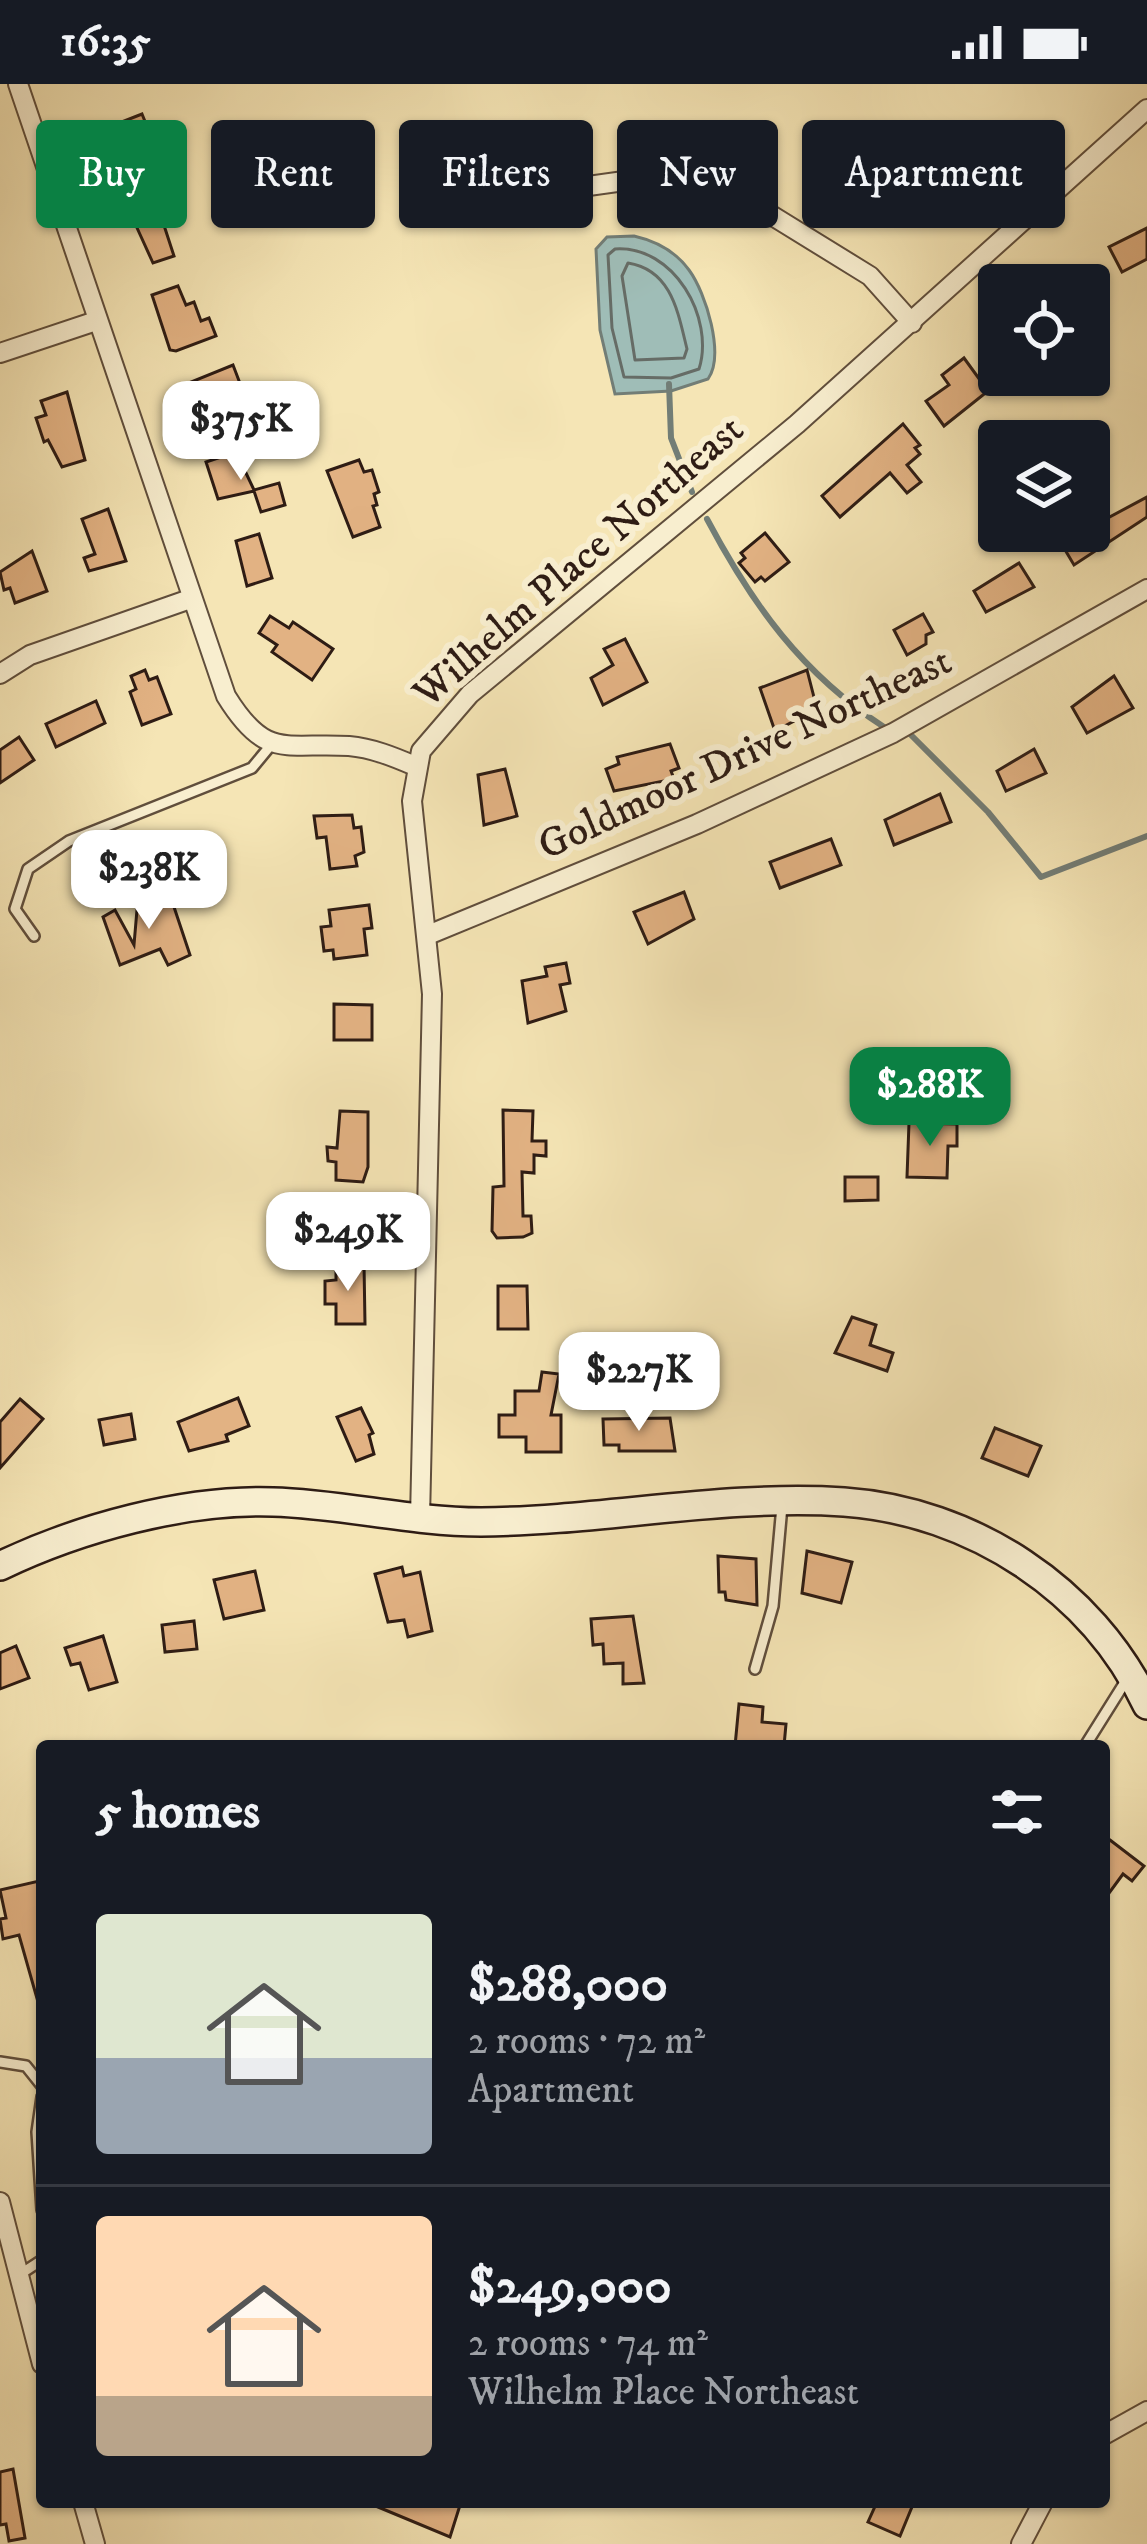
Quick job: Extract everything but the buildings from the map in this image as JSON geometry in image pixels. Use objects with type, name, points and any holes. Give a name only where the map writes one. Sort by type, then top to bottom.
[{"type":"street","points":[[18,84],[226,696],[249,728],[271,745],[350,746],[415,766]]},
{"type":"street","name":"Wilhelm Place Northeast","points":[[420,1518],[423,1216],[431,1078],[428,935],[412,801],[415,766],[428,739],[470,694],[912,322],[1147,110]]},
{"type":"street","points":[[593,185],[668,175],[742,197],[870,276],[912,322]]},
{"type":"street","points":[[0,353],[96,321]]},
{"type":"street","name":"Goldmoor Drive Northeast","points":[[428,935],[697,824],[893,733],[1147,589]]},
{"type":"street","points":[[0,674],[30,655],[190,599]]},
{"type":"street","points":[[0,1566],[63,1541],[215,1506],[277,1502],[420,1518],[550,1522],[783,1501],[878,1506],[977,1536],[1028,1564],[1071,1599],[1130,1674],[1147,1705]]},
{"type":"street","points":[[0,2201],[36,2341]]},
{"type":"street","points":[[1110,2432],[1147,2410]]},
{"type":"street","points":[[84,2508],[95,2544]]},
{"type":"street","points":[[1021,2544],[1040,2508]]},
{"type":"lane","points":[[34,936],[15,909],[28,868],[69,841],[252,768],[271,745]]},
{"type":"lane","points":[[755,1669],[773,1606],[783,1501]]},
{"type":"lane","points":[[1089,1740],[1130,1674]]},
{"type":"lane","points":[[0,2062],[36,2072]]},
{"type":"lane","points":[[19,2275],[36,2264]]},
{"type":"water","points":[[634,236],[672,253],[695,280],[714,340],[708,379],[671,391],[615,394],[600,330],[596,249],[607,237]]},
{"type":"waterway","points":[[669,384],[671,438],[692,492]]},
{"type":"waterway","points":[[707,519],[742,580],[782,635],[828,684],[884,727]]},
{"type":"waterway","points":[[911,735],[988,812],[1041,877],[1147,836]]}]
